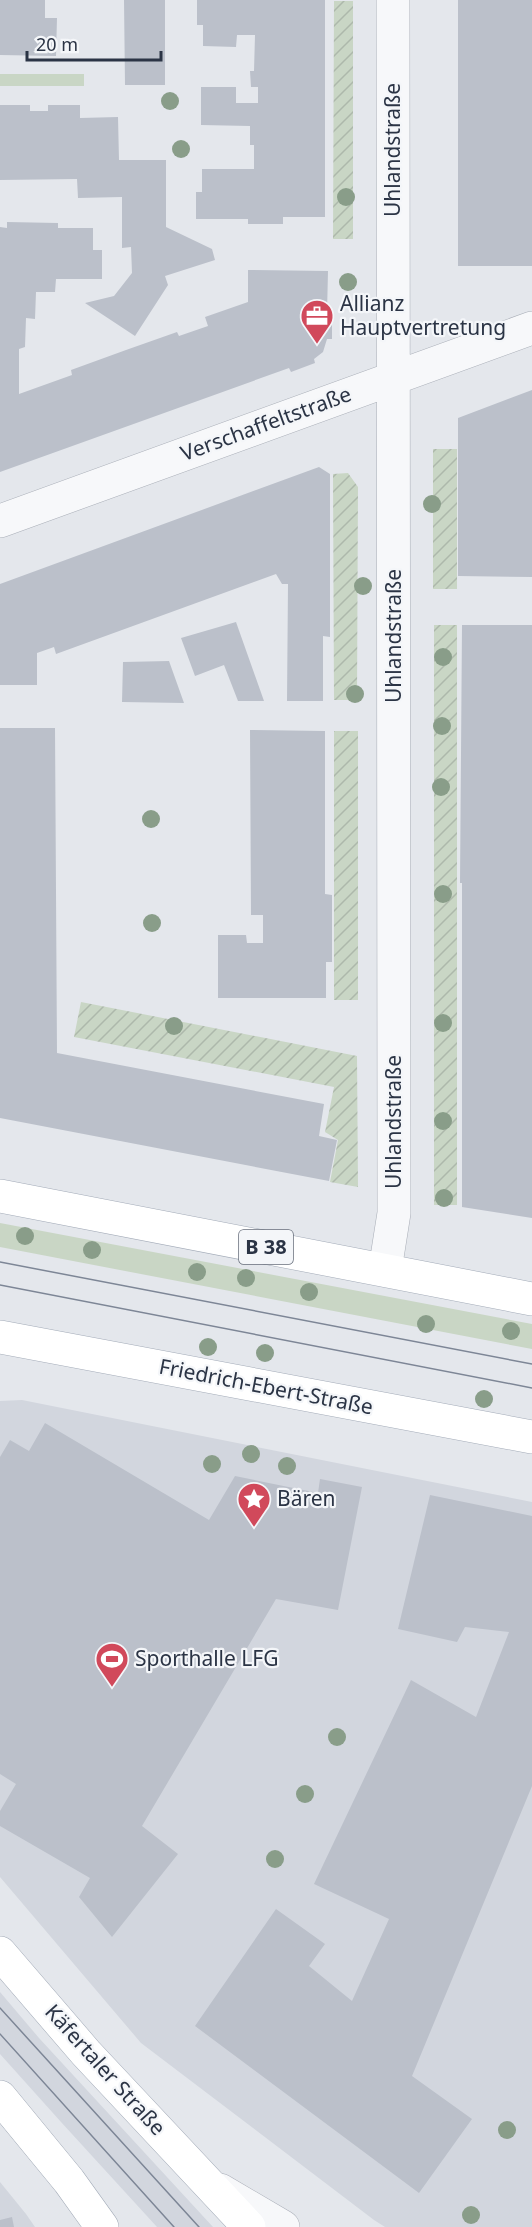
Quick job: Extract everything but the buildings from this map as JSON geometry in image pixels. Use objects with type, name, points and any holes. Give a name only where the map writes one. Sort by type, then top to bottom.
[{"type":"main road","name":"B 38","points":[[0,1196],[532,1299]]},
{"type":"main road","name":"Friedrich-Ebert-Straße","points":[[0,1337],[532,1437]]},
{"type":"main road","name":"Käfertaler Straße","points":[[0,1953],[86,2053],[249,2227]]},
{"type":"main road","points":[[0,2097],[69,2181],[102,2227]]},
{"type":"street","name":"Uhlandstraße","points":[[385,1270],[394,1213],[393,0]]},
{"type":"street","name":"Verschaffeltstraße","points":[[0,521],[532,328]]},
{"type":"street","name":"Käfertaler Straße","points":[[212,2186],[283,2227]]},
{"type":"shaded area","points":[[22,1400],[532,1502],[532,2227],[385,2227],[374,2220],[141,2043],[0,1877],[0,1401]]},
{"type":"shaded area","points":[[0,1992],[39,2038],[213,2227],[157,2227],[61,2122],[0,2054]]},
{"type":"shaded area","points":[[0,2182],[26,2214],[35,2227],[0,2227]]},
{"type":"green space","points":[[334,1],[353,1],[353,239],[333,239]]},
{"type":"green space","points":[[0,74],[84,74],[84,86],[0,86]]},
{"type":"green space","points":[[433,449],[457,449],[457,589],[433,589]]},
{"type":"green space","points":[[348,473],[358,487],[357,700],[334,700],[333,474]]},
{"type":"green space","points":[[434,625],[457,625],[457,1205],[434,1205]]},
{"type":"green space","points":[[334,731],[358,731],[358,1000],[334,1000]]},
{"type":"green space","points":[[81,1002],[357,1056],[358,1187],[330,1182],[338,1140],[325,1132],[334,1087],[74,1037]]},
{"type":"green space","points":[[0,1223],[532,1324],[532,1349],[0,1247]]},
{"type":"tram line","points":[[0,1262],[532,1364]]},
{"type":"tram line","points":[[0,1285],[532,1388]]},
{"type":"tram line","points":[[0,2008],[199,2227]]},
{"type":"tram line","points":[[0,2034],[174,2227]]},
{"type":"place","name":"Allianz Hauptvertretung","points":[[317,345]]},
{"type":"place","name":"Bären","points":[[254,1528]]},
{"type":"place","name":"Sporthalle LFG","points":[[112,1688]]}]
